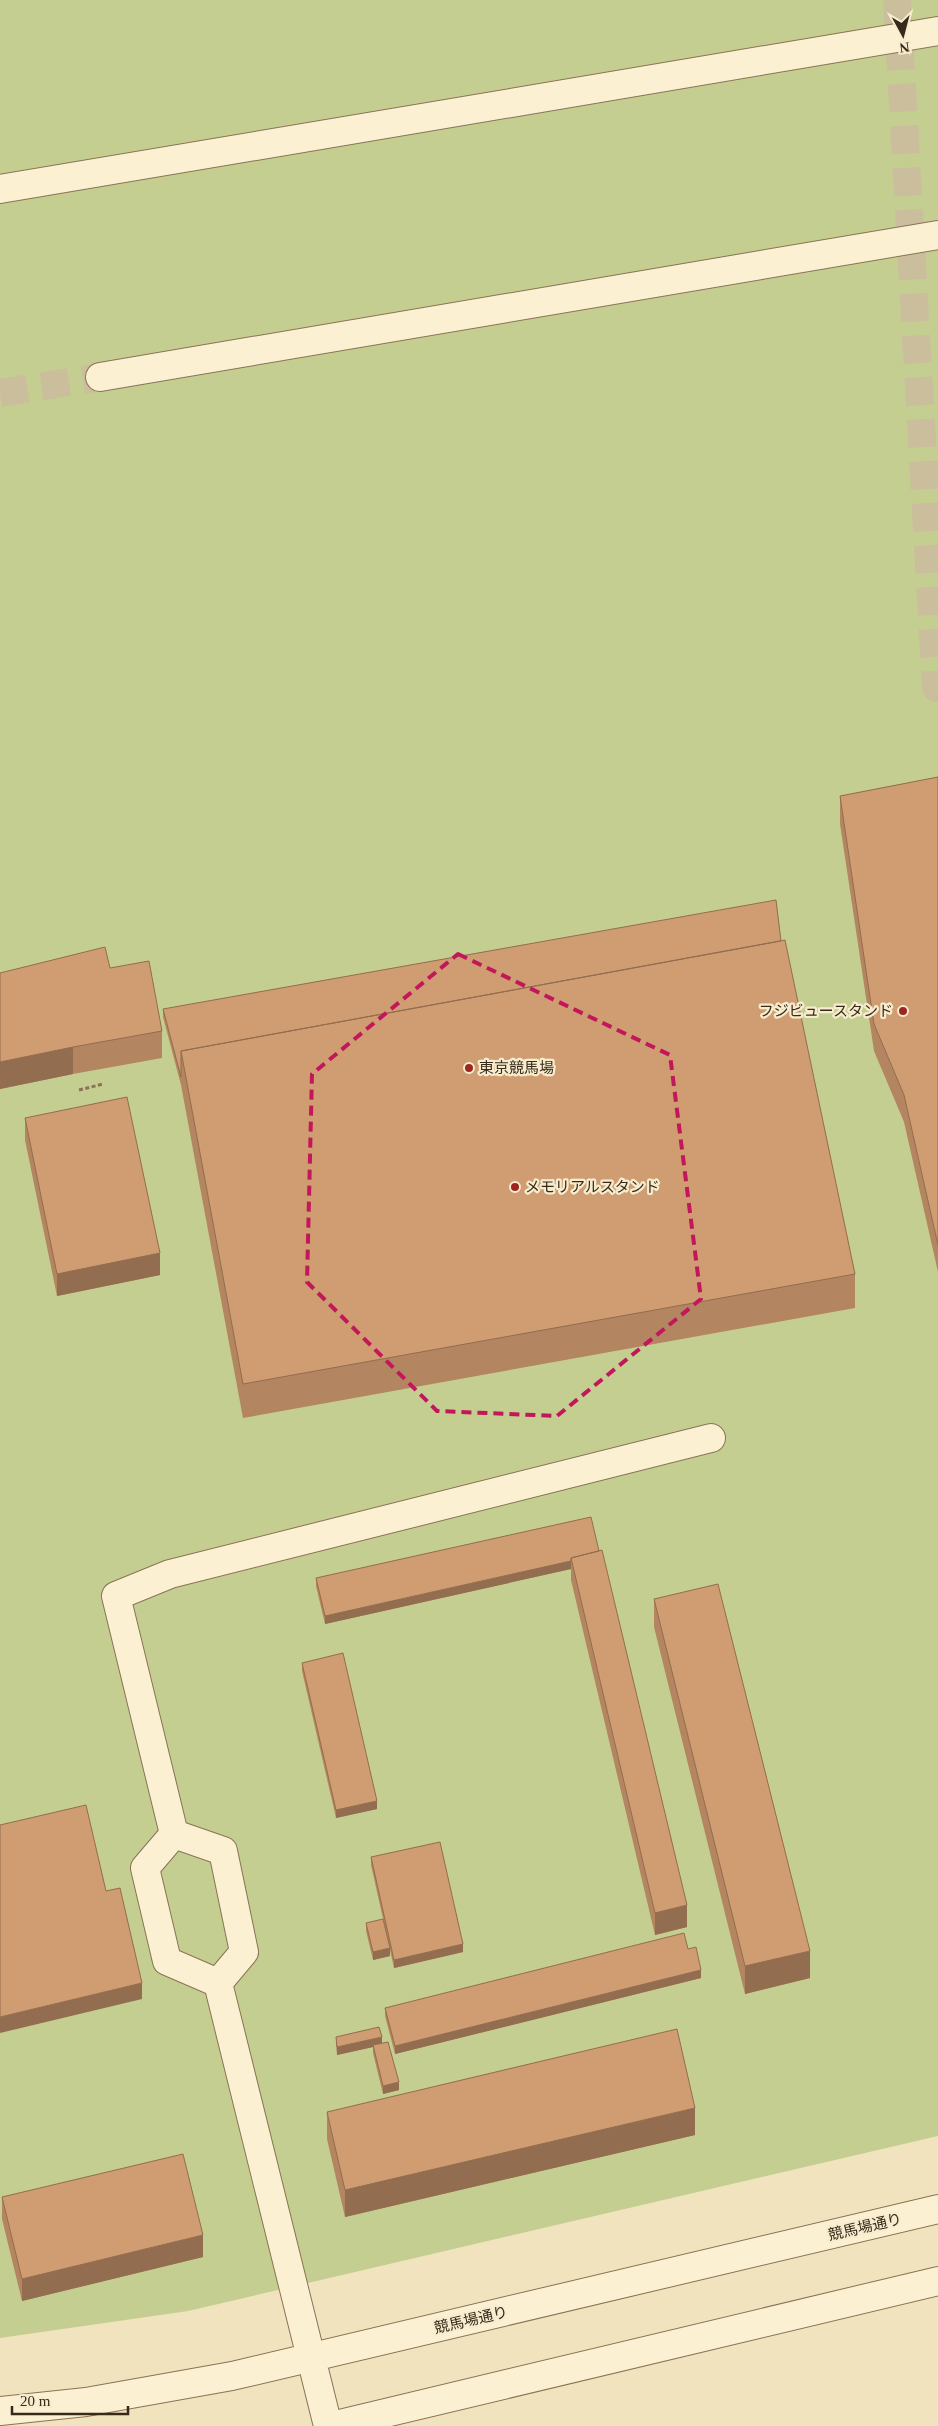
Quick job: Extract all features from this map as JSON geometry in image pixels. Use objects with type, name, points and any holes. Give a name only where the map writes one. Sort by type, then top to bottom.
[{"type":"street","points":[[0,189],[938,31]]},
{"type":"street","points":[[100,377],[938,235]]},
{"type":"street","points":[[174,1834],[116,1596],[170,1574],[711,1438]]},
{"type":"street","points":[[174,1834],[223,1851],[244,1952],[218,1983]]},
{"type":"street","points":[[174,1834],[145,1868],[167,1961],[218,1983]]},
{"type":"street","points":[[218,1983],[311,2358],[330,2426],[938,2281]]},
{"type":"street","name":"競馬場通り","points":[[0,2411],[86,2402],[232,2376],[938,2209]]},
{"type":"path","points":[[79,1090],[103,1084]]},
{"type":"highlighted area","points":[[458,954],[670,1055],[701,1299],[557,1416],[437,1411],[307,1282],[312,1074]]},
{"type":"green space","name":"東京競馬場","points":[[0,0],[938,0],[938,2136],[188,2311],[0,2338]]},
{"type":"building","name":"フジビュースタンド","points":[[938,777],[938,1245],[904,1095],[874,1024],[840,796]]},
{"type":"building","points":[[776,900],[781,941],[181,1051],[181,1077],[163,1009]]},
{"type":"building","name":"メモリアルスタンド","points":[[785,940],[855,1274],[243,1384],[181,1051]]},
{"type":"building","points":[[105,947],[110,968],[149,961],[162,1031],[0,1062],[0,973]]},
{"type":"building","points":[[127,1097],[160,1253],[57,1274],[25,1118]]},
{"type":"building","points":[[591,1517],[599,1551],[571,1558],[571,1561],[325,1616],[316,1578]]},
{"type":"building","points":[[602,1550],[687,1905],[655,1913],[571,1558]]},
{"type":"building","points":[[718,1584],[810,1951],[745,1966],[654,1599]]},
{"type":"building","points":[[343,1653],[377,1801],[336,1810],[302,1663]]},
{"type":"building","points":[[86,1805],[106,1891],[120,1888],[142,1983],[0,2017],[0,1825]]},
{"type":"building","points":[[440,1842],[463,1944],[394,1960],[371,1857]]},
{"type":"building","points":[[383,1919],[390,1948],[373,1952],[366,1923]]},
{"type":"building","points":[[684,1933],[688,1949],[696,1947],[701,1970],[395,2046],[385,2008]]},
{"type":"building","points":[[379,2027],[382,2037],[337,2047],[336,2037]]},
{"type":"building","points":[[677,2029],[695,2108],[345,2190],[327,2112]]},
{"type":"building","points":[[388,2042],[399,2082],[383,2086],[373,2045]]},
{"type":"building","points":[[183,2154],[203,2235],[22,2279],[2,2197]]},
{"type":"tunnel","points":[[897,0],[936,688],[938,688]]},
{"type":"tunnel","points":[[0,393],[100,377]]},
{"type":"place","name":"フジビュースタンド","points":[[903,1011]]},
{"type":"place","name":"東京競馬場","points":[[469,1068]]},
{"type":"place","name":"メモリアルスタンド","points":[[515,1187]]}]
